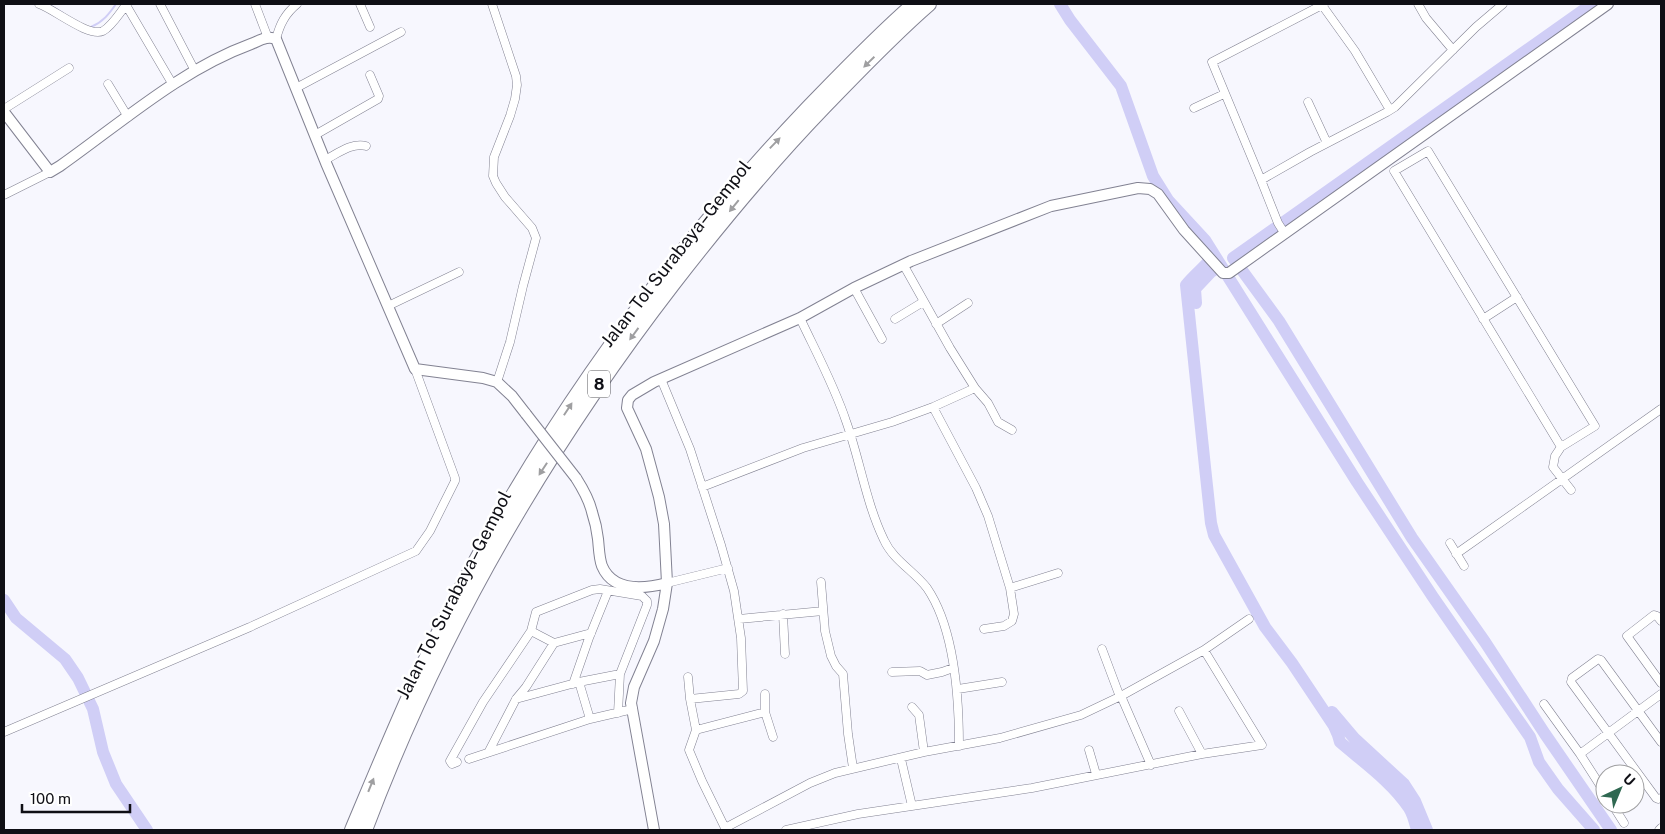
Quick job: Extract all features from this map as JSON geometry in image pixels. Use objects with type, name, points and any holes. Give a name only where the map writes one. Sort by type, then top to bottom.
[{"type":"highway","name":"Jalan Tol Surabaya–Gempol","points":[[352,830],[374,775],[433,644],[487,542],[527,473],[583,386],[631,316],[685,248],[766,152],[834,80],[914,4]]},
{"type":"highway","name":"Jalan Tol Surabaya–Gempol","points":[[365,830],[430,678],[485,568],[536,479],[598,386],[636,332],[748,189],[838,93],[929,4]]},
{"type":"street","points":[[38,4],[53,10],[83,28],[97,32],[111,24],[126,4],[173,85]]},
{"type":"street","points":[[160,4],[195,71]]},
{"type":"street","points":[[4,732],[250,627],[416,551],[430,531],[455,481],[392,304],[329,158],[315,135],[299,86],[280,46],[272,38],[255,4]]},
{"type":"street","points":[[4,195],[65,163],[195,71],[229,52],[272,38],[286,14],[297,4]]},
{"type":"street","points":[[360,4],[370,27]]},
{"type":"street","points":[[492,4],[516,76],[517,85],[510,116],[494,157],[493,176],[505,197],[532,228],[536,238],[510,342],[497,382]]},
{"type":"street","points":[[1284,232],[1278,223],[1212,62],[1323,4],[1390,110]]},
{"type":"street","points":[[1418,4],[1453,50]]},
{"type":"street","points":[[1261,180],[1390,110],[1503,4]]},
{"type":"street","points":[[654,830],[631,703],[634,687],[654,641],[663,609],[667,584],[664,524],[646,449],[627,405],[632,396],[662,379],[800,318],[903,264],[1051,206],[1144,188],[1150,189],[1158,194],[1184,230],[1209,259],[1225,274],[1229,273],[1284,232],[1608,4]]},
{"type":"street","points":[[299,86],[400,32]]},
{"type":"street","points":[[50,172],[4,110],[69,68]]},
{"type":"street","points":[[315,135],[378,99],[380,96],[370,75]]},
{"type":"street","points":[[108,84],[128,117]]},
{"type":"street","points":[[1194,108],[1224,94]]},
{"type":"street","points":[[1308,102],[1328,142]]},
{"type":"street","points":[[329,158],[340,151],[358,144],[366,146]]},
{"type":"street","points":[[1560,447],[1394,171],[1428,151],[1594,426],[1560,447],[1555,456],[1553,467],[1570,490]]},
{"type":"street","points":[[903,264],[923,302],[975,388],[988,403],[998,422],[1012,430]]},
{"type":"street","points":[[392,304],[459,272]]},
{"type":"street","points":[[854,288],[882,339]]},
{"type":"street","points":[[1484,319],[1517,297]]},
{"type":"street","points":[[894,319],[923,302]]},
{"type":"street","points":[[936,324],[968,304]]},
{"type":"street","points":[[800,318],[834,390],[851,435],[870,503],[884,542],[919,578],[932,596],[944,627],[958,690],[959,746]]},
{"type":"street","points":[[416,369],[483,378],[497,382],[512,396],[576,478],[589,500],[598,537],[601,564],[609,576],[623,585],[635,588],[649,587],[728,568]]},
{"type":"street","points":[[662,379],[677,414],[702,487],[728,568],[739,618],[743,691],[740,694],[690,699]]},
{"type":"street","points":[[702,487],[803,448],[892,422],[933,407],[975,388]]},
{"type":"street","points":[[933,407],[972,480],[988,516],[1010,588],[1014,614],[1012,621],[1004,626],[984,629]]},
{"type":"street","points":[[1456,554],[1661,409]]},
{"type":"street","points":[[1450,543],[1464,566]]},
{"type":"street","points":[[1010,588],[1058,573]]},
{"type":"street","points":[[821,582],[825,631],[831,656],[843,674],[853,768]]},
{"type":"street","points":[[457,762],[452,764],[450,761],[483,702],[531,631],[536,612],[592,590],[600,589],[642,596],[647,601],[620,674],[618,713]]},
{"type":"street","points":[[590,719],[576,683],[590,633],[608,591]]},
{"type":"street","points":[[739,618],[824,611]]},
{"type":"street","points":[[783,614],[786,654]]},
{"type":"street","points":[[1661,621],[1654,615],[1627,636],[1661,683]]},
{"type":"street","points":[[688,677],[696,730],[689,750],[725,829],[810,783],[835,773],[1047,726],[1080,715],[1120,696],[1204,650],[1249,619]]},
{"type":"street","points":[[531,631],[554,643]]},
{"type":"street","points":[[489,751],[516,699],[526,687],[554,643],[590,633]]},
{"type":"street","points":[[1102,649],[1120,696],[1151,765]]},
{"type":"street","points":[[786,830],[858,814],[1032,788],[1202,754],[1262,745],[1204,650]]},
{"type":"street","points":[[1661,742],[1601,660],[1598,659],[1571,680],[1656,798],[1661,798]]},
{"type":"street","points":[[892,672],[920,671],[927,675],[953,668]]},
{"type":"street","points":[[516,699],[576,683],[620,674]]},
{"type":"street","points":[[958,690],[1002,682]]},
{"type":"street","points":[[765,694],[765,712],[773,737]]},
{"type":"street","points":[[1580,754],[1661,694]]},
{"type":"street","points":[[1544,704],[1595,777]]},
{"type":"street","points":[[912,707],[919,715],[924,752]]},
{"type":"street","points":[[469,759],[590,719],[633,710]]},
{"type":"street","points":[[1179,711],[1202,754]]},
{"type":"street","points":[[696,730],[765,712]]},
{"type":"street","points":[[1089,750],[1096,774]]},
{"type":"street","points":[[901,759],[912,806]]},
{"type":"street","points":[[1618,814],[1624,823]]},
{"type":"waterway","points":[[48,4],[63,13]]},
{"type":"waterway","points":[[89,27],[102,20],[116,4]]},
{"type":"waterway","points":[[1060,4],[1070,20],[1121,86],[1153,176],[1168,200],[1205,240],[1357,482],[1433,597],[1530,737],[1539,762],[1558,789],[1594,830]]},
{"type":"waterway","points":[[1592,4],[1233,258],[1279,321],[1412,538],[1485,642],[1611,830]]},
{"type":"waterway","points":[[1214,255],[1186,285],[1211,523],[1214,535],[1265,627],[1292,663],[1334,726],[1340,742],[1377,773],[1402,799],[1410,810],[1417,830]]},
{"type":"waterway","points":[[1196,303],[1195,289],[1211,272],[1219,267]]},
{"type":"waterway","points":[[4,600],[16,618],[65,659],[78,678],[93,709],[103,752],[116,784],[147,830]]},
{"type":"waterway","points":[[1332,712],[1354,738],[1404,784],[1415,801],[1427,830]]}]
